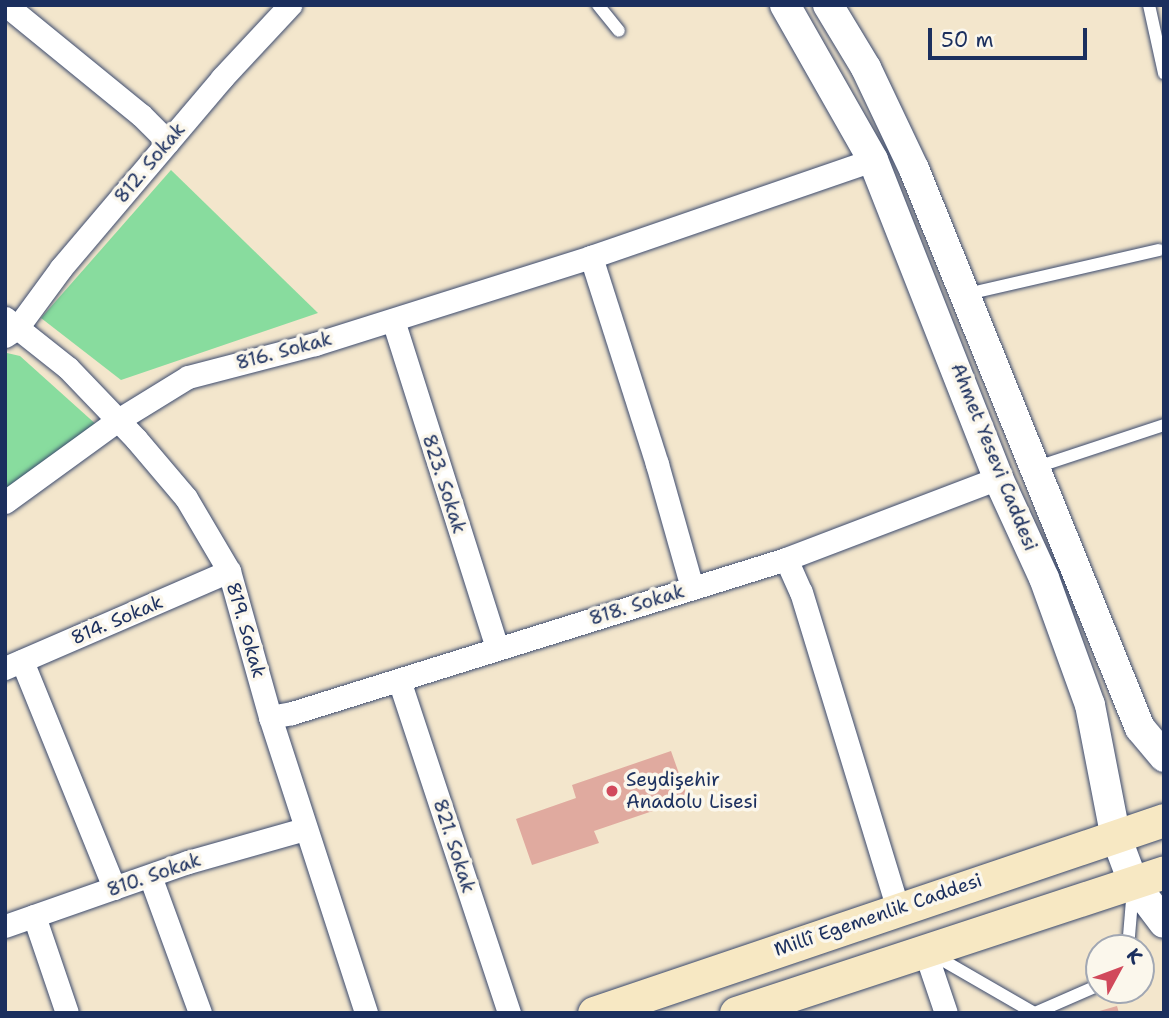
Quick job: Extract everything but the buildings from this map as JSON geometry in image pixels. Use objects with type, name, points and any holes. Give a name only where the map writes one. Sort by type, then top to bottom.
[{"type":"main road","name":"Millî Egemenlik Caddesi","points":[[594,1013],[1115,834],[1164,820]]},
{"type":"main road","points":[[736,1013],[1149,877]]},
{"type":"street","points":[[6,5],[141,115],[168,142]]},
{"type":"street","name":"812. Sokak","points":[[9,327],[290,5]]},
{"type":"street","name":"Ahmet Yesevi Caddesi","points":[[785,5],[873,159],[998,478],[1044,578],[1090,705],[1115,834],[1149,877],[1164,923]]},
{"type":"street","name":"Ahmet Yesevi Caddesi","points":[[828,5],[866,68],[914,169],[967,294],[1033,468],[1140,729],[1164,757]]},
{"type":"street","name":"816. Sokak","points":[[5,502],[118,420],[188,377],[315,344],[592,257],[873,159]]},
{"type":"street","points":[[592,257],[657,464],[692,588]]},
{"type":"street","name":"823. Sokak","points":[[393,320],[497,648]]},
{"type":"street","name":"819. Sokak","points":[[9,327],[68,368],[118,420],[186,498],[229,571],[270,717],[366,1013]]},
{"type":"street","name":"818. Sokak","points":[[270,717],[399,680],[786,559],[998,478]]},
{"type":"street","points":[[786,559],[801,592],[898,909]]},
{"type":"street","name":"814. Sokak","points":[[14,664],[229,571]]},
{"type":"street","points":[[14,664],[114,888]]},
{"type":"street","name":"821. Sokak","points":[[399,680],[509,1013]]},
{"type":"street","name":"810. Sokak","points":[[5,926],[150,876],[306,829]]},
{"type":"street","points":[[150,876],[200,1013]]},
{"type":"street","points":[[34,916],[66,1013]]},
{"type":"street","points":[[925,951],[946,1013]]},
{"type":"lane","points":[[598,5],[619,31]]},
{"type":"lane","points":[[1149,5],[1164,73]]},
{"type":"lane","points":[[967,294],[1159,250]]},
{"type":"lane","points":[[1033,468],[1164,425]]},
{"type":"lane","points":[[1132,934],[1149,877]]},
{"type":"lane","points":[[925,951],[1035,1013],[1085,991]]},
{"type":"green space","points":[[171,170],[318,313],[121,380],[41,318]]},
{"type":"green space","points":[[7,353],[20,356],[99,427],[5,492]]},
{"type":"place","name":"Seydişehir Anadolu Lisesi","points":[[612,791]]}]
